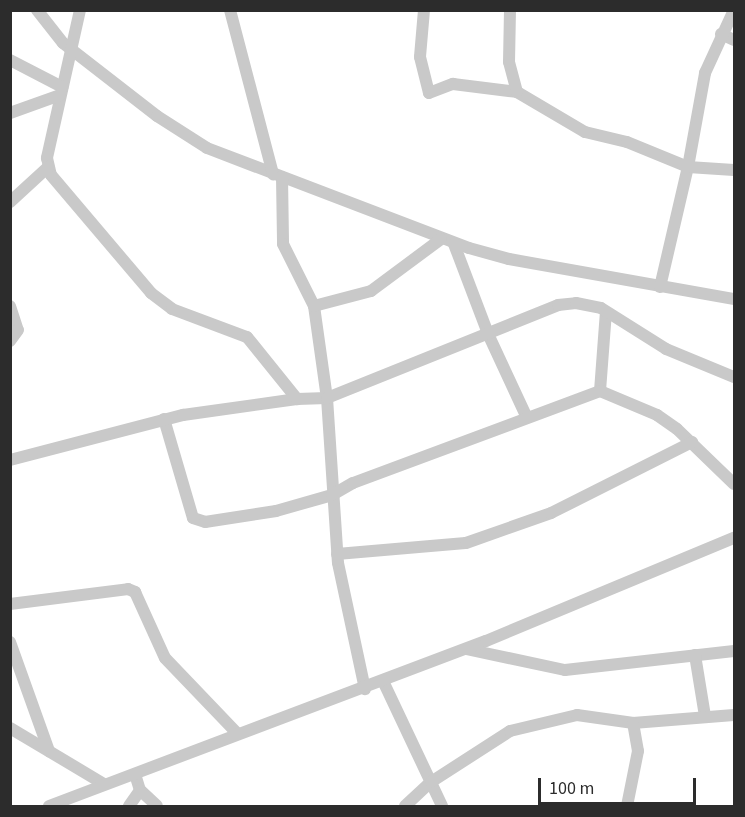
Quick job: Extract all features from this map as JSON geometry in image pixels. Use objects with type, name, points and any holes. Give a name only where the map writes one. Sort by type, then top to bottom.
[{"type":"street","points":[[37,10],[51,32],[71,50],[157,116],[207,148],[454,244],[509,259],[735,299]]},
{"type":"street","points":[[10,202],[48,167],[61,91],[80,10]]},
{"type":"street","points":[[230,10],[278,176],[283,244],[314,306],[327,398],[337,554],[365,689]]},
{"type":"street","points":[[424,10],[420,57],[426,90],[432,93],[453,84],[465,84],[517,92],[585,132],[627,142],[688,167],[735,170]]},
{"type":"street","points":[[510,10],[509,62],[517,92]]},
{"type":"street","points":[[660,286],[688,167],[705,73],[734,10]]},
{"type":"street","points":[[721,34],[735,40]]},
{"type":"street","points":[[10,60],[61,91]]},
{"type":"street","points":[[10,113],[61,91]]},
{"type":"street","points":[[48,167],[151,293],[172,309],[247,337],[297,399]]},
{"type":"street","points":[[314,306],[372,291],[441,239]]},
{"type":"street","points":[[454,244],[489,336],[527,418]]},
{"type":"street","points":[[10,460],[164,419],[297,399],[327,398],[489,336],[558,305],[591,304],[666,349],[735,377]]},
{"type":"street","points":[[10,306],[18,321],[17,335],[10,340]]},
{"type":"street","points":[[600,391],[606,312]]},
{"type":"street","points":[[164,419],[193,518],[200,521],[276,511],[332,495],[353,483],[600,391],[657,415],[692,442],[735,484]]},
{"type":"street","points":[[337,554],[466,543],[551,513],[692,442]]},
{"type":"street","points":[[49,807],[104,784],[365,689],[735,538]]},
{"type":"street","points":[[10,604],[128,589],[135,592],[165,658],[238,734]]},
{"type":"street","points":[[10,642],[49,751]]},
{"type":"street","points":[[466,649],[566,669],[735,651]]},
{"type":"street","points":[[695,655],[705,716]]},
{"type":"street","points":[[383,681],[441,807]]},
{"type":"street","points":[[405,807],[431,782],[510,731],[577,715],[633,723],[735,715]]},
{"type":"street","points":[[627,807],[638,751],[633,723]]},
{"type":"street","points":[[10,728],[104,784]]},
{"type":"street","points":[[135,774],[140,790],[157,807]]},
{"type":"street","points":[[129,807],[140,790]]}]
